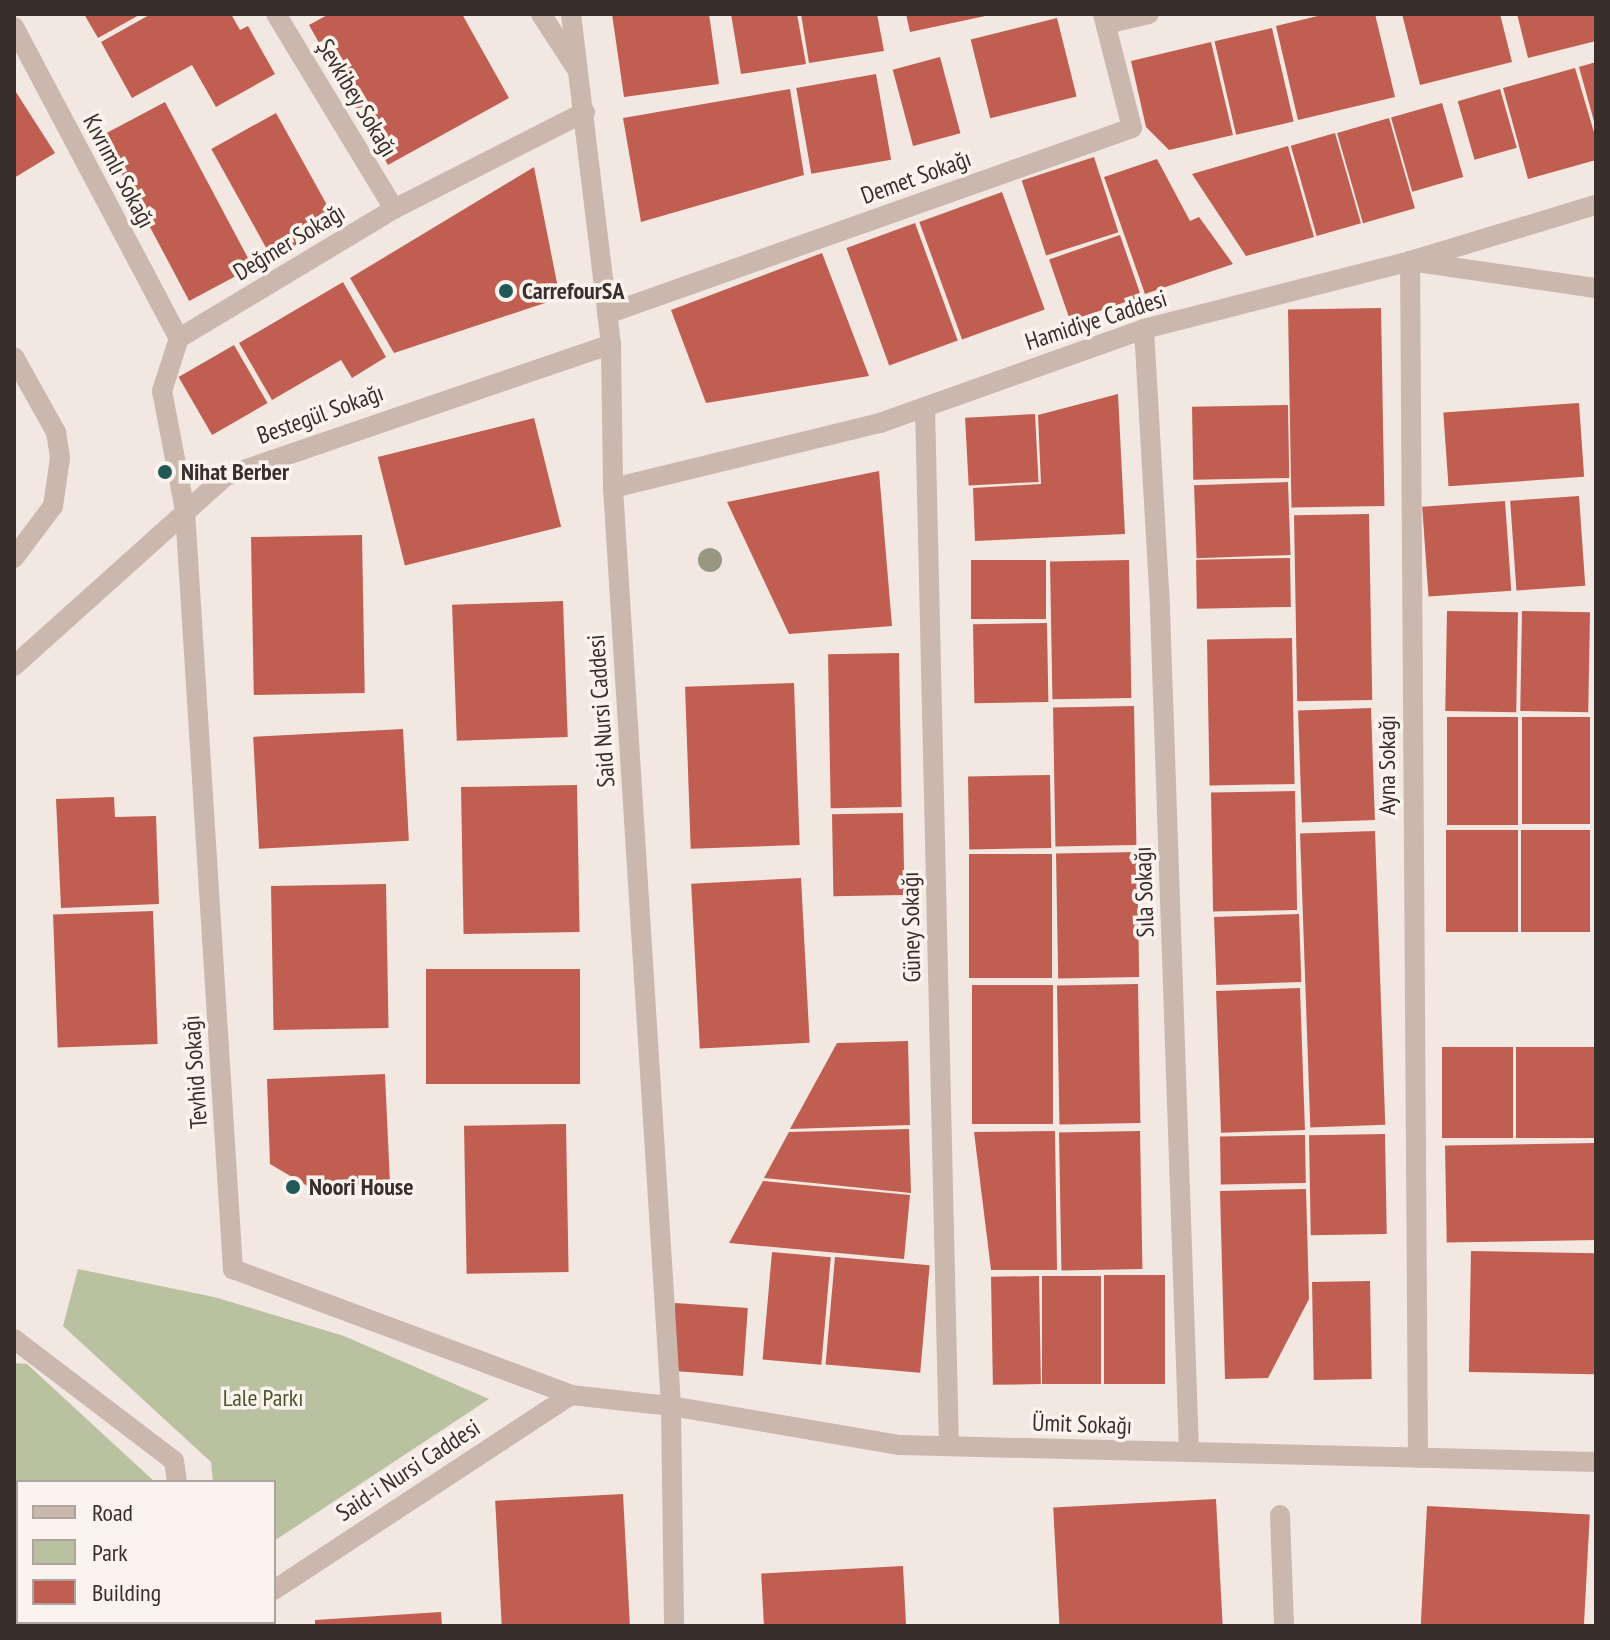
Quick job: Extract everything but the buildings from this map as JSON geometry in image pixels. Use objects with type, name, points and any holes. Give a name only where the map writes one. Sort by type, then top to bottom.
[{"type":"street","name":"Şevkibey Sokağı","points":[[276,14],[394,209]]},
{"type":"street","points":[[541,14],[581,75]]},
{"type":"street","name":"Said Nursi Caddesi","points":[[571,14],[581,75],[611,344],[613,488],[671,1406],[674,1626]]},
{"type":"street","points":[[1104,19],[1149,14]]},
{"type":"street","name":"Demet Sokağı","points":[[607,314],[1132,128],[1104,19]]},
{"type":"street","name":"Kıvrımlı Sokağı","points":[[14,27],[179,338]]},
{"type":"street","name":"Değmer Sokağı","points":[[179,338],[394,209],[585,112]]},
{"type":"street","name":"Hamidiye Caddesi","points":[[613,488],[880,423],[1144,329],[1410,261],[1596,205]]},
{"type":"street","points":[[1410,261],[1596,288]]},
{"type":"street","name":"Ayna Sokağı","points":[[1410,261],[1418,1458]]},
{"type":"street","name":"Sıla Sokağı","points":[[1144,329],[1160,609],[1189,1452]]},
{"type":"street","points":[[179,338],[162,391],[185,511]]},
{"type":"street","name":"Bestegül Sokağı","points":[[14,666],[226,476],[611,344]]},
{"type":"street","points":[[14,357],[56,432],[60,458],[53,506],[14,558]]},
{"type":"street","name":"Güney Sokağı","points":[[925,407],[949,1446]]},
{"type":"street","name":"Tevhid Sokağı","points":[[185,511],[233,1269],[571,1395]]},
{"type":"street","points":[[14,1339],[174,1461],[177,1480]]},
{"type":"street","name":"Ümit Sokağı","points":[[571,1395],[671,1406],[900,1445],[1596,1462]]},
{"type":"street","name":"Said-i Nursi Caddesi","points":[[276,1589],[571,1395]]},
{"type":"street","points":[[1280,1515],[1284,1626]]},
{"type":"green space","name":"Lale Parkı","points":[[78,1269],[214,1297],[344,1336],[489,1399],[276,1540],[276,1480],[213,1480],[211,1462],[63,1326]]},
{"type":"green space","points":[[14,1363],[27,1364],[153,1480],[16,1480],[16,1624],[143,1624],[14,1626]]},
{"type":"place","name":"CarrefourSA","points":[[506,291]]},
{"type":"place","name":"Nihat Berber","points":[[165,472]]},
{"type":"place","name":"Noori House","points":[[293,1187]]}]
